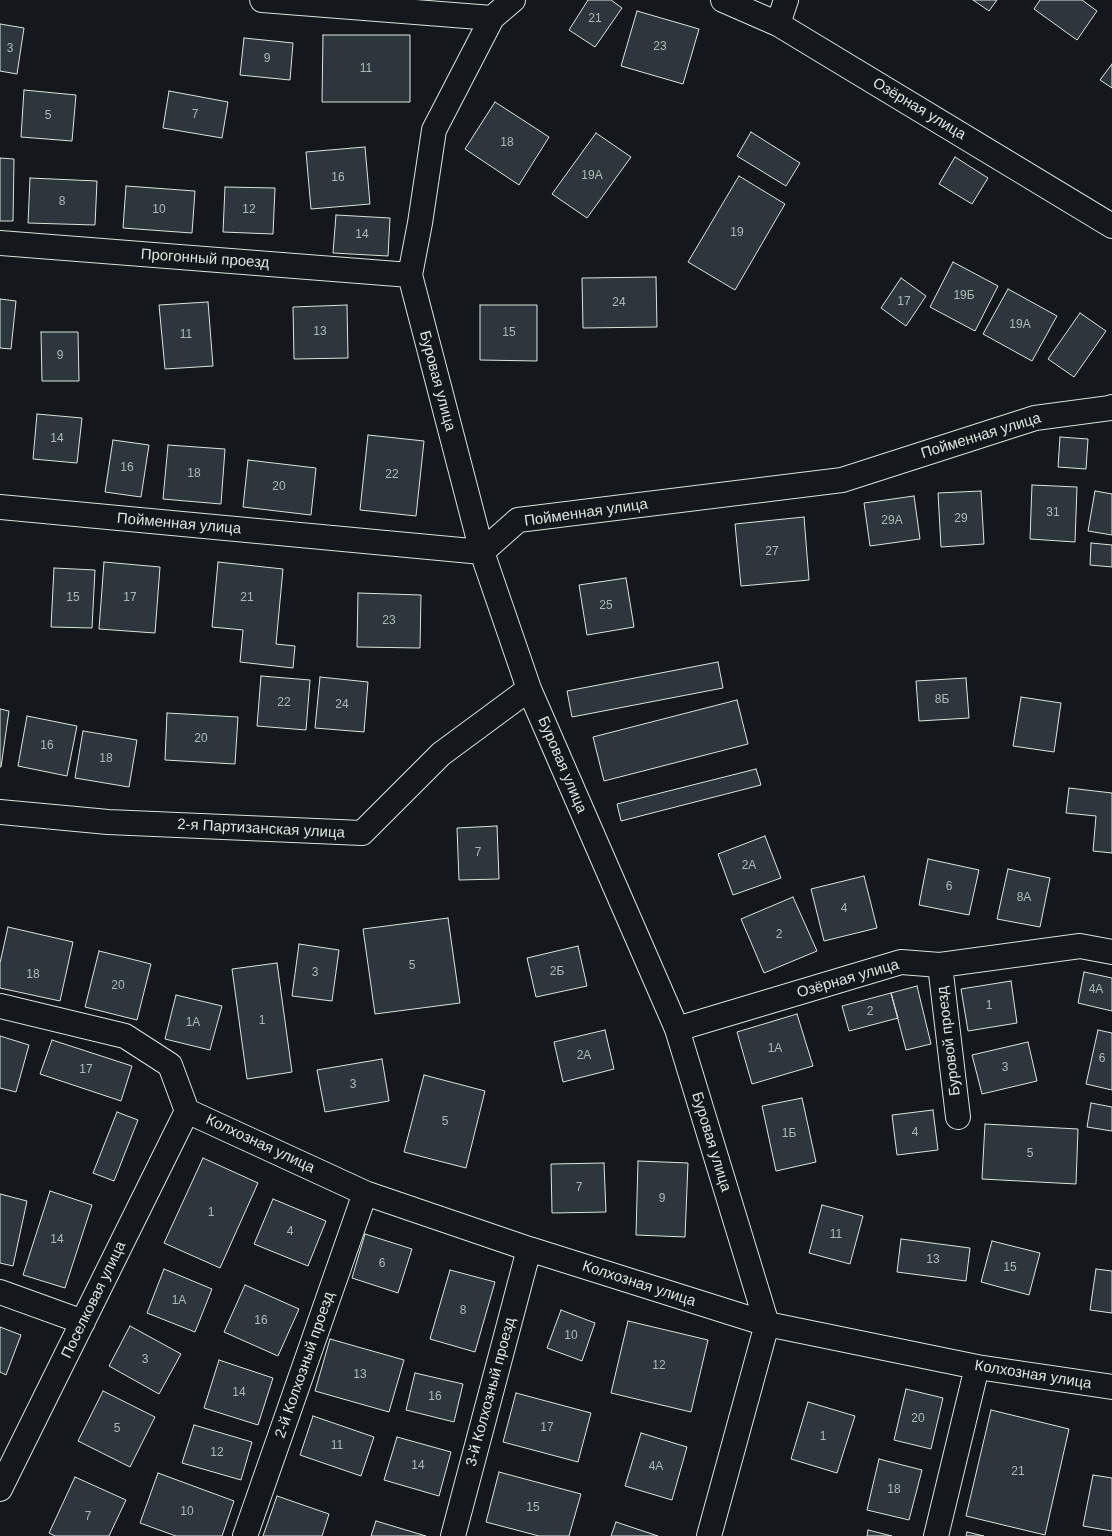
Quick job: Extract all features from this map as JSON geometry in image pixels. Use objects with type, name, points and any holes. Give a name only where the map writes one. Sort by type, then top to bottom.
[{"type":"street","points":[[262,0],[492,18]]},
{"type":"street","name":"Буровая улица","points":[[513,0],[492,18],[434,130],[410,275],[482,552],[529,689],[676,1029],[767,1324]]},
{"type":"street","name":"Озёрная улица","points":[[723,0],[778,24],[1112,226]]},
{"type":"street","points":[[778,24],[786,0]]},
{"type":"street","name":"Прогонный проезд","points":[[0,243],[410,275]]},
{"type":"street","name":"Пойменная улица","points":[[0,508],[482,552],[518,520],[842,480],[1034,418],[1112,407]]},
{"type":"street","name":"2-я Партизанская улица","points":[[0,812],[108,822],[362,833],[441,754],[529,689]]},
{"type":"street","name":"Озёрная улица","points":[[676,1029],[901,962],[940,965],[1080,946],[1112,952]]},
{"type":"street","name":"Буровой проезд","points":[[940,965],[958,1117]]},
{"type":"street","points":[[0,1006],[126,1036],[170,1065],[187,1111]]},
{"type":"street","name":"Колхозная улица","points":[[187,1111],[365,1193],[767,1324],[977,1366],[1112,1387]]},
{"type":"street","name":"Поселковая улица","points":[[0,1489],[187,1111]]},
{"type":"street","name":"2-й Колхозный проезд","points":[[245,1536],[365,1193]]},
{"type":"street","name":"3-й Колхозный проезд","points":[[453,1536],[529,1248]]},
{"type":"street","points":[[0,1292],[83,1322]]},
{"type":"street","points":[[709,1536],[767,1324]]},
{"type":"street","points":[[936,1536],[977,1366]]},
{"type":"building","points":[[588,0],[611,0],[622,8],[595,47],[569,30]]},
{"type":"building","points":[[973,0],[997,0],[989,11]]},
{"type":"building","points":[[1040,0],[1082,0],[1097,11],[1077,40],[1034,9]]},
{"type":"building","points":[[637,11],[699,29],[683,84],[621,66]]},
{"type":"building","points":[[0,24],[24,28],[17,74],[0,71]]},
{"type":"building","points":[[323,35],[410,35],[410,102],[322,102]]},
{"type":"building","points":[[244,38],[293,43],[290,80],[240,75]]},
{"type":"building","points":[[1112,64],[1112,88],[1100,80]]},
{"type":"building","points":[[24,90],[76,95],[72,141],[21,137]]},
{"type":"building","points":[[169,91],[228,102],[222,138],[163,128]]},
{"type":"building","points":[[495,102],[549,137],[519,185],[465,149]]},
{"type":"building","points":[[751,132],[800,163],[786,186],[737,156]]},
{"type":"building","points":[[596,133],[631,157],[587,218],[552,194]]},
{"type":"building","points":[[365,147],[370,204],[311,209],[306,152]]},
{"type":"building","points":[[955,157],[988,178],[972,204],[939,184]]},
{"type":"building","points":[[0,158],[14,159],[13,221],[0,221]]},
{"type":"building","points":[[739,176],[785,204],[735,290],[688,262]]},
{"type":"building","points":[[30,178],[97,181],[95,225],[28,223]]},
{"type":"building","points":[[126,186],[195,191],[192,233],[123,228]]},
{"type":"building","points":[[225,187],[275,188],[273,234],[223,232]]},
{"type":"building","points":[[336,215],[390,218],[388,256],[333,253]]},
{"type":"building","points":[[953,262],[998,286],[975,331],[930,307]]},
{"type":"building","points":[[656,277],[657,327],[583,328],[582,278]]},
{"type":"building","points":[[901,278],[926,296],[906,326],[881,308]]},
{"type":"building","points":[[1008,289],[1057,316],[1032,361],[983,334]]},
{"type":"building","points":[[0,299],[16,301],[11,349],[0,348]]},
{"type":"building","points":[[208,302],[213,366],[165,369],[159,305]]},
{"type":"building","points":[[347,305],[348,358],[294,359],[293,307]]},
{"type":"building","points":[[480,305],[537,305],[537,361],[480,360]]},
{"type":"building","points":[[1080,313],[1106,331],[1074,377],[1048,359]]},
{"type":"building","points":[[41,332],[78,332],[79,381],[42,381]]},
{"type":"building","points":[[37,414],[82,418],[77,463],[33,459]]},
{"type":"building","points":[[368,435],[424,441],[416,516],[360,510]]},
{"type":"building","points":[[1060,437],[1088,439],[1086,469],[1058,467]]},
{"type":"building","points":[[113,440],[149,445],[141,497],[105,492]]},
{"type":"building","points":[[168,445],[225,449],[221,504],[163,499]]},
{"type":"building","points":[[248,460],[316,468],[311,515],[243,507]]},
{"type":"building","points":[[1032,485],[1077,487],[1075,542],[1030,539]]},
{"type":"building","points":[[981,491],[984,544],[941,547],[938,493]]},
{"type":"building","points":[[1095,491],[1112,494],[1112,535],[1088,531]]},
{"type":"building","points":[[914,496],[920,539],[870,546],[864,503]]},
{"type":"building","points":[[804,517],[809,580],[741,586],[735,524]]},
{"type":"building","points":[[1091,543],[1112,545],[1112,567],[1090,565]]},
{"type":"building","points":[[104,562],[160,567],[155,633],[99,629]]},
{"type":"building","points":[[218,562],[283,569],[276,644],[295,646],[293,668],[240,662],[243,630],[212,627]]},
{"type":"building","points":[[54,568],[95,570],[92,628],[51,627]]},
{"type":"building","points":[[626,578],[634,627],[587,635],[579,585]]},
{"type":"building","points":[[358,593],[421,595],[420,648],[357,647]]},
{"type":"building","points":[[718,662],[723,688],[572,717],[567,691]]},
{"type":"building","points":[[261,676],[310,680],[306,730],[257,726]]},
{"type":"building","points":[[320,677],[368,682],[364,732],[315,728]]},
{"type":"building","points":[[966,678],[969,718],[919,721],[916,681]]},
{"type":"building","points":[[1021,697],[1061,703],[1054,752],[1013,746]]},
{"type":"building","points":[[737,700],[748,744],[604,781],[593,737]]},
{"type":"building","points":[[0,709],[9,711],[1,767],[0,767]]},
{"type":"building","points":[[167,713],[238,717],[235,764],[165,760]]},
{"type":"building","points":[[27,716],[77,726],[67,776],[18,766]]},
{"type":"building","points":[[83,731],[137,740],[129,787],[75,778]]},
{"type":"building","points":[[756,769],[761,785],[621,821],[617,804]]},
{"type":"building","points":[[1069,788],[1112,793],[1112,853],[1093,851],[1096,816],[1066,813]]},
{"type":"building","points":[[497,826],[499,879],[459,880],[457,828]]},
{"type":"building","points":[[765,836],[781,878],[733,895],[718,854]]},
{"type":"building","points":[[928,859],[979,870],[969,915],[919,905]]},
{"type":"building","points":[[1008,869],[1050,878],[1040,927],[997,919]]},
{"type":"building","points":[[864,876],[877,928],[824,941],[811,889]]},
{"type":"building","points":[[793,897],[817,951],[764,973],[741,919]]},
{"type":"building","points":[[448,918],[460,1003],[375,1014],[363,929]]},
{"type":"building","points":[[8,927],[73,942],[60,1001],[0,988],[0,963]]},
{"type":"building","points":[[299,944],[339,950],[332,1001],[292,996]]},
{"type":"building","points":[[578,946],[587,986],[536,997],[527,958]]},
{"type":"building","points":[[99,951],[151,964],[137,1020],[85,1007]]},
{"type":"building","points":[[277,963],[292,1072],[247,1079],[232,969]]},
{"type":"building","points":[[1084,972],[1112,978],[1112,1011],[1078,1003]]},
{"type":"building","points":[[1011,981],[1017,1023],[968,1031],[961,989]]},
{"type":"building","points":[[917,986],[931,1044],[906,1050],[891,993]]},
{"type":"building","points":[[891,993],[898,1018],[849,1031],[842,1006]]},
{"type":"building","points":[[176,995],[222,1006],[210,1050],[165,1039]]},
{"type":"building","points":[[797,1014],[813,1066],[752,1084],[737,1032]]},
{"type":"building","points":[[605,1030],[614,1069],[563,1082],[554,1042]]},
{"type":"building","points":[[1098,1030],[1112,1033],[1112,1090],[1086,1084]]},
{"type":"building","points":[[0,1036],[29,1045],[16,1092],[0,1088]]},
{"type":"building","points":[[52,1040],[132,1066],[121,1101],[40,1074]]},
{"type":"building","points":[[1028,1042],[1037,1081],[982,1094],[972,1055]]},
{"type":"building","points":[[382,1059],[389,1101],[325,1112],[317,1070]]},
{"type":"building","points":[[424,1075],[485,1091],[466,1168],[404,1152]]},
{"type":"building","points":[[802,1098],[816,1162],[776,1171],[762,1106]]},
{"type":"building","points":[[1091,1103],[1112,1107],[1112,1131],[1087,1127]]},
{"type":"building","points":[[933,1110],[938,1150],[897,1155],[892,1115]]},
{"type":"building","points":[[117,1112],[138,1120],[114,1181],[93,1173]]},
{"type":"building","points":[[985,1124],[1078,1129],[1076,1184],[982,1179]]},
{"type":"building","points":[[203,1158],[258,1183],[220,1268],[164,1243]]},
{"type":"building","points":[[638,1161],[688,1163],[685,1237],[636,1235]]},
{"type":"building","points":[[604,1163],[606,1212],[552,1213],[551,1164]]},
{"type":"building","points":[[50,1191],[92,1205],[65,1288],[23,1275]]},
{"type":"building","points":[[0,1194],[27,1201],[13,1266],[0,1263]]},
{"type":"building","points":[[273,1199],[326,1221],[308,1266],[254,1244]]},
{"type":"building","points":[[822,1205],[863,1216],[850,1264],[809,1253]]},
{"type":"building","points":[[365,1234],[412,1249],[398,1293],[352,1278]]},
{"type":"building","points":[[901,1239],[970,1248],[966,1281],[897,1272]]},
{"type":"building","points":[[992,1241],[1040,1253],[1029,1295],[981,1282]]},
{"type":"building","points":[[164,1269],[212,1289],[195,1332],[147,1313]]},
{"type":"building","points":[[1096,1269],[1112,1271],[1112,1313],[1090,1310]]},
{"type":"building","points":[[450,1270],[495,1282],[475,1352],[430,1339]]},
{"type":"building","points":[[245,1285],[299,1309],[278,1356],[224,1332]]},
{"type":"building","points":[[561,1310],[595,1323],[582,1361],[547,1348]]},
{"type":"building","points":[[628,1321],[708,1340],[691,1412],[611,1393]]},
{"type":"building","points":[[130,1326],[181,1354],[159,1394],[109,1366]]},
{"type":"building","points":[[0,1327],[21,1335],[6,1375],[0,1372]]},
{"type":"building","points":[[330,1339],[404,1360],[389,1412],[315,1391]]},
{"type":"building","points":[[219,1360],[273,1378],[258,1425],[204,1408]]},
{"type":"building","points":[[415,1373],[463,1384],[454,1422],[406,1410]]},
{"type":"building","points":[[906,1389],[943,1398],[931,1449],[894,1440]]},
{"type":"building","points":[[103,1391],[155,1417],[130,1467],[78,1441]]},
{"type":"building","points":[[516,1393],[591,1413],[578,1462],[503,1442]]},
{"type":"building","points":[[808,1402],[855,1416],[837,1473],[791,1459]]},
{"type":"building","points":[[991,1410],[1069,1429],[1045,1535],[966,1516]]},
{"type":"building","points":[[313,1416],[374,1437],[361,1476],[300,1455]]},
{"type":"building","points":[[194,1425],[252,1442],[241,1480],[182,1463]]},
{"type":"building","points":[[641,1433],[687,1447],[672,1500],[625,1486]]},
{"type":"building","points":[[397,1437],[451,1452],[439,1496],[384,1480]]},
{"type":"building","points":[[879,1459],[922,1470],[909,1520],[867,1510]]},
{"type":"building","points":[[499,1472],[581,1494],[569,1536],[539,1536],[486,1522]]},
{"type":"building","points":[[158,1473],[234,1501],[222,1536],[176,1536],[140,1523]]},
{"type":"building","points":[[1093,1475],[1112,1478],[1112,1531],[1083,1526]]},
{"type":"building","points":[[75,1477],[126,1500],[109,1536],[55,1536],[49,1533]]},
{"type":"building","points":[[277,1496],[329,1514],[322,1536],[263,1536]]},
{"type":"building","points":[[376,1521],[426,1536],[371,1536]]},
{"type":"building","points":[[616,1522],[658,1536],[611,1536]]},
{"type":"building","points":[[868,1530],[892,1536],[867,1536]]},
{"type":"building","points":[[967,1532],[984,1536],[966,1536]]}]
